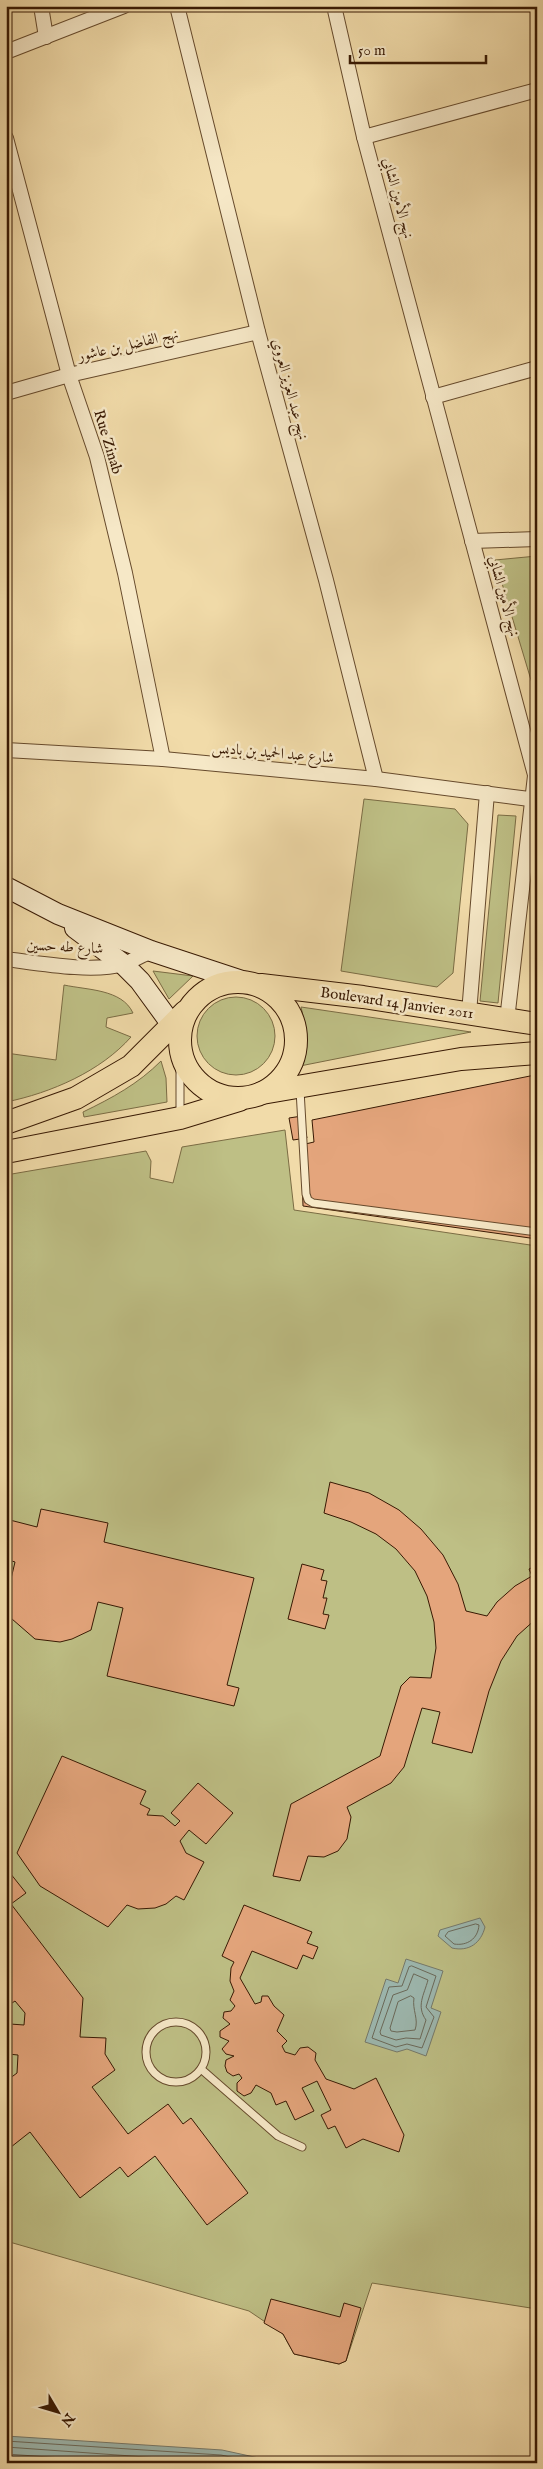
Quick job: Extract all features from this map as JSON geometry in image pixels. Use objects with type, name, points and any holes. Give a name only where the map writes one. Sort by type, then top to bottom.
[{"type":"main road","points":[[6,887],[58,914],[151,951],[250,983],[274,994],[287,1008],[295,1033],[296,1047],[290,1066],[278,1082],[256,1095],[180,1118],[6,1152]]},
{"type":"main road","points":[[58,914],[123,964],[140,981],[178,1036],[186,1066],[197,1081],[213,1092],[231,1098],[461,1059],[537,1053]]},
{"type":"main road","points":[[6,1123],[76,1098],[104,1083],[178,1036],[183,1020],[201,994],[215,986],[229,982],[250,983]]},
{"type":"main road","name":"Boulevard 14 Janvier 2011","points":[[250,983],[364,996],[537,1024]]},
{"type":"street","points":[[41,6],[46,36]]},
{"type":"street","points":[[6,52],[124,6]]},
{"type":"street","name":"نهج عبد العزيز العروي","points":[[177,6],[258,332],[326,580],[376,779]]},
{"type":"street","name":"نهج الأمين الشابي","points":[[334,6],[364,137],[472,541],[536,770]]},
{"type":"street","points":[[364,137],[537,90]]},
{"type":"street","name":"Rue Zinab","points":[[6,138],[70,375],[100,466],[125,573],[163,760]]},
{"type":"street","name":"نهج الفاضل بن عاشور","points":[[6,393],[70,375],[258,332]]},
{"type":"street","points":[[433,397],[537,368]]},
{"type":"street","points":[[472,541],[537,539]]},
{"type":"street","name":"شارع عبد الحميد بن باديس","points":[[6,750],[163,760],[376,779],[534,799]]},
{"type":"street","points":[[507,1020],[536,770]]},
{"type":"street","points":[[469,1013],[486,793]]},
{"type":"street","points":[[123,964],[151,951]]},
{"type":"street","name":"شارع طه حسين","points":[[6,959],[79,966],[123,964]]},
{"type":"lane","points":[[178,1036],[180,1118]]},
{"type":"lane","points":[[300,1087],[306,1194],[308,1200],[313,1203],[537,1232]]},
{"type":"lane","points":[[171,2022],[183,2022],[194,2027],[202,2035],[206,2046],[206,2058],[201,2069],[192,2077],[181,2082],[170,2081],[159,2076],[151,2068],[146,2057],[147,2045],[152,2034],[160,2026],[171,2022]]},
{"type":"lane","points":[[201,2069],[278,2136],[302,2147]]},
{"type":"green space","points":[[537,556],[537,700],[495,560]]},
{"type":"green space","points":[[364,799],[455,809],[468,824],[453,973],[437,987],[341,971]]},
{"type":"green space","points":[[498,815],[516,816],[498,1003],[480,1001]]},
{"type":"green space","points":[[153,971],[193,976],[169,999]]},
{"type":"green space","points":[[64,985],[103,992],[121,999],[133,1013],[107,1018],[106,1027],[131,1037],[105,1060],[74,1079],[40,1093],[6,1102],[6,1053],[56,1060]]},
{"type":"green space","points":[[228,997],[244,997],[258,1003],[269,1014],[275,1028],[275,1044],[269,1058],[258,1069],[244,1075],[228,1075],[214,1069],[203,1058],[197,1044],[197,1028],[203,1014],[214,1003]]},
{"type":"green space","points":[[301,1007],[471,1032],[300,1066],[306,1044]]},
{"type":"green space","points":[[161,1061],[166,1078],[167,1102],[84,1117],[83,1112],[124,1090]]},
{"type":"green space","points":[[285,1130],[294,1210],[537,1246],[537,2309],[372,2283],[346,2361],[339,2364],[294,2354],[283,2334],[249,2311],[6,2241],[6,1175],[146,1151],[151,1161],[150,1178],[173,1183],[182,1147]]},
{"type":"water","points":[[480,1918],[485,1927],[483,1933],[477,1942],[469,1947],[464,1949],[452,1948],[438,1936],[440,1930]]},
{"type":"water","points":[[406,1959],[443,1971],[431,2008],[441,2012],[426,2056],[407,2049],[397,2052],[365,2042],[386,1979],[398,1983]]},
{"type":"water","points":[[6,2436],[222,2450],[282,2463],[6,2463]]},
{"type":"building","points":[[537,1075],[537,1239],[303,1206],[301,1145],[314,1142],[312,1120]]},
{"type":"building","points":[[302,1116],[307,1138],[293,1140],[289,1118]]},
{"type":"building","points":[[330,1482],[369,1493],[399,1510],[421,1529],[443,1555],[458,1584],[466,1611],[487,1616],[497,1602],[515,1586],[532,1576],[529,1569],[537,1565],[537,1618],[517,1636],[501,1661],[489,1691],[472,1753],[432,1743],[440,1712],[422,1708],[404,1767],[391,1783],[347,1807],[351,1817],[347,1839],[338,1851],[324,1857],[308,1856],[300,1881],[273,1876],[291,1804],[380,1756],[401,1686],[410,1677],[431,1678],[436,1648],[434,1622],[427,1596],[415,1571],[396,1549],[376,1534],[351,1522],[324,1513]]},
{"type":"building","points":[[41,1509],[108,1523],[104,1542],[254,1578],[227,1685],[239,1688],[234,1706],[107,1676],[123,1608],[98,1602],[91,1630],[72,1639],[60,1642],[35,1639],[12,1619],[6,1612],[6,1600],[15,1562],[6,1559],[6,1519],[37,1527]]},
{"type":"building","points":[[302,1564],[324,1570],[321,1580],[327,1581],[323,1598],[327,1598],[323,1614],[329,1615],[325,1629],[288,1619]]},
{"type":"building","points":[[62,1756],[146,1791],[140,1804],[150,1809],[147,1815],[163,1816],[175,1826],[180,1821],[171,1813],[198,1783],[233,1813],[206,1844],[189,1830],[180,1841],[186,1853],[204,1862],[184,1900],[176,1896],[166,1904],[155,1908],[138,1909],[127,1905],[108,1927],[40,1886],[17,1853]]},
{"type":"building","points":[[6,1868],[26,1893],[11,1904],[83,1998],[80,2037],[106,2038],[105,2054],[115,2070],[92,2087],[128,2134],[168,2104],[183,2124],[191,2118],[248,2193],[207,2225],[155,2156],[128,2177],[120,2167],[80,2198],[30,2132],[6,2151],[6,2076],[9,2079],[17,2073],[18,2055],[8,2054],[10,2024],[24,2025],[25,2013],[15,2001],[6,2007]]},
{"type":"building","points":[[244,1905],[312,1932],[307,1943],[318,1947],[313,1959],[303,1955],[297,1969],[252,1951],[240,1978],[255,2004],[261,2002],[262,1996],[268,1996],[274,2006],[284,2015],[277,2031],[287,2041],[282,2046],[285,2052],[295,2055],[300,2048],[308,2047],[316,2053],[315,2060],[326,2079],[354,2089],[376,2078],[404,2135],[399,2152],[363,2139],[346,2148],[335,2126],[328,2129],[321,2115],[331,2110],[317,2081],[302,2088],[314,2111],[295,2120],[286,2101],[276,2105],[271,2093],[256,2085],[251,2093],[244,2096],[237,2091],[237,2083],[242,2078],[239,2074],[233,2076],[227,2072],[226,2060],[234,2056],[226,2054],[222,2049],[229,2041],[220,2037],[220,2031],[230,2024],[223,2018],[224,2012],[231,2011],[235,2006],[230,2000],[234,1991],[230,1981],[231,1968],[234,1962],[222,1956]]},
{"type":"building","points":[[271,2299],[340,2317],[344,2303],[361,2308],[346,2361],[339,2364],[294,2354],[283,2334],[264,2323]]}]
